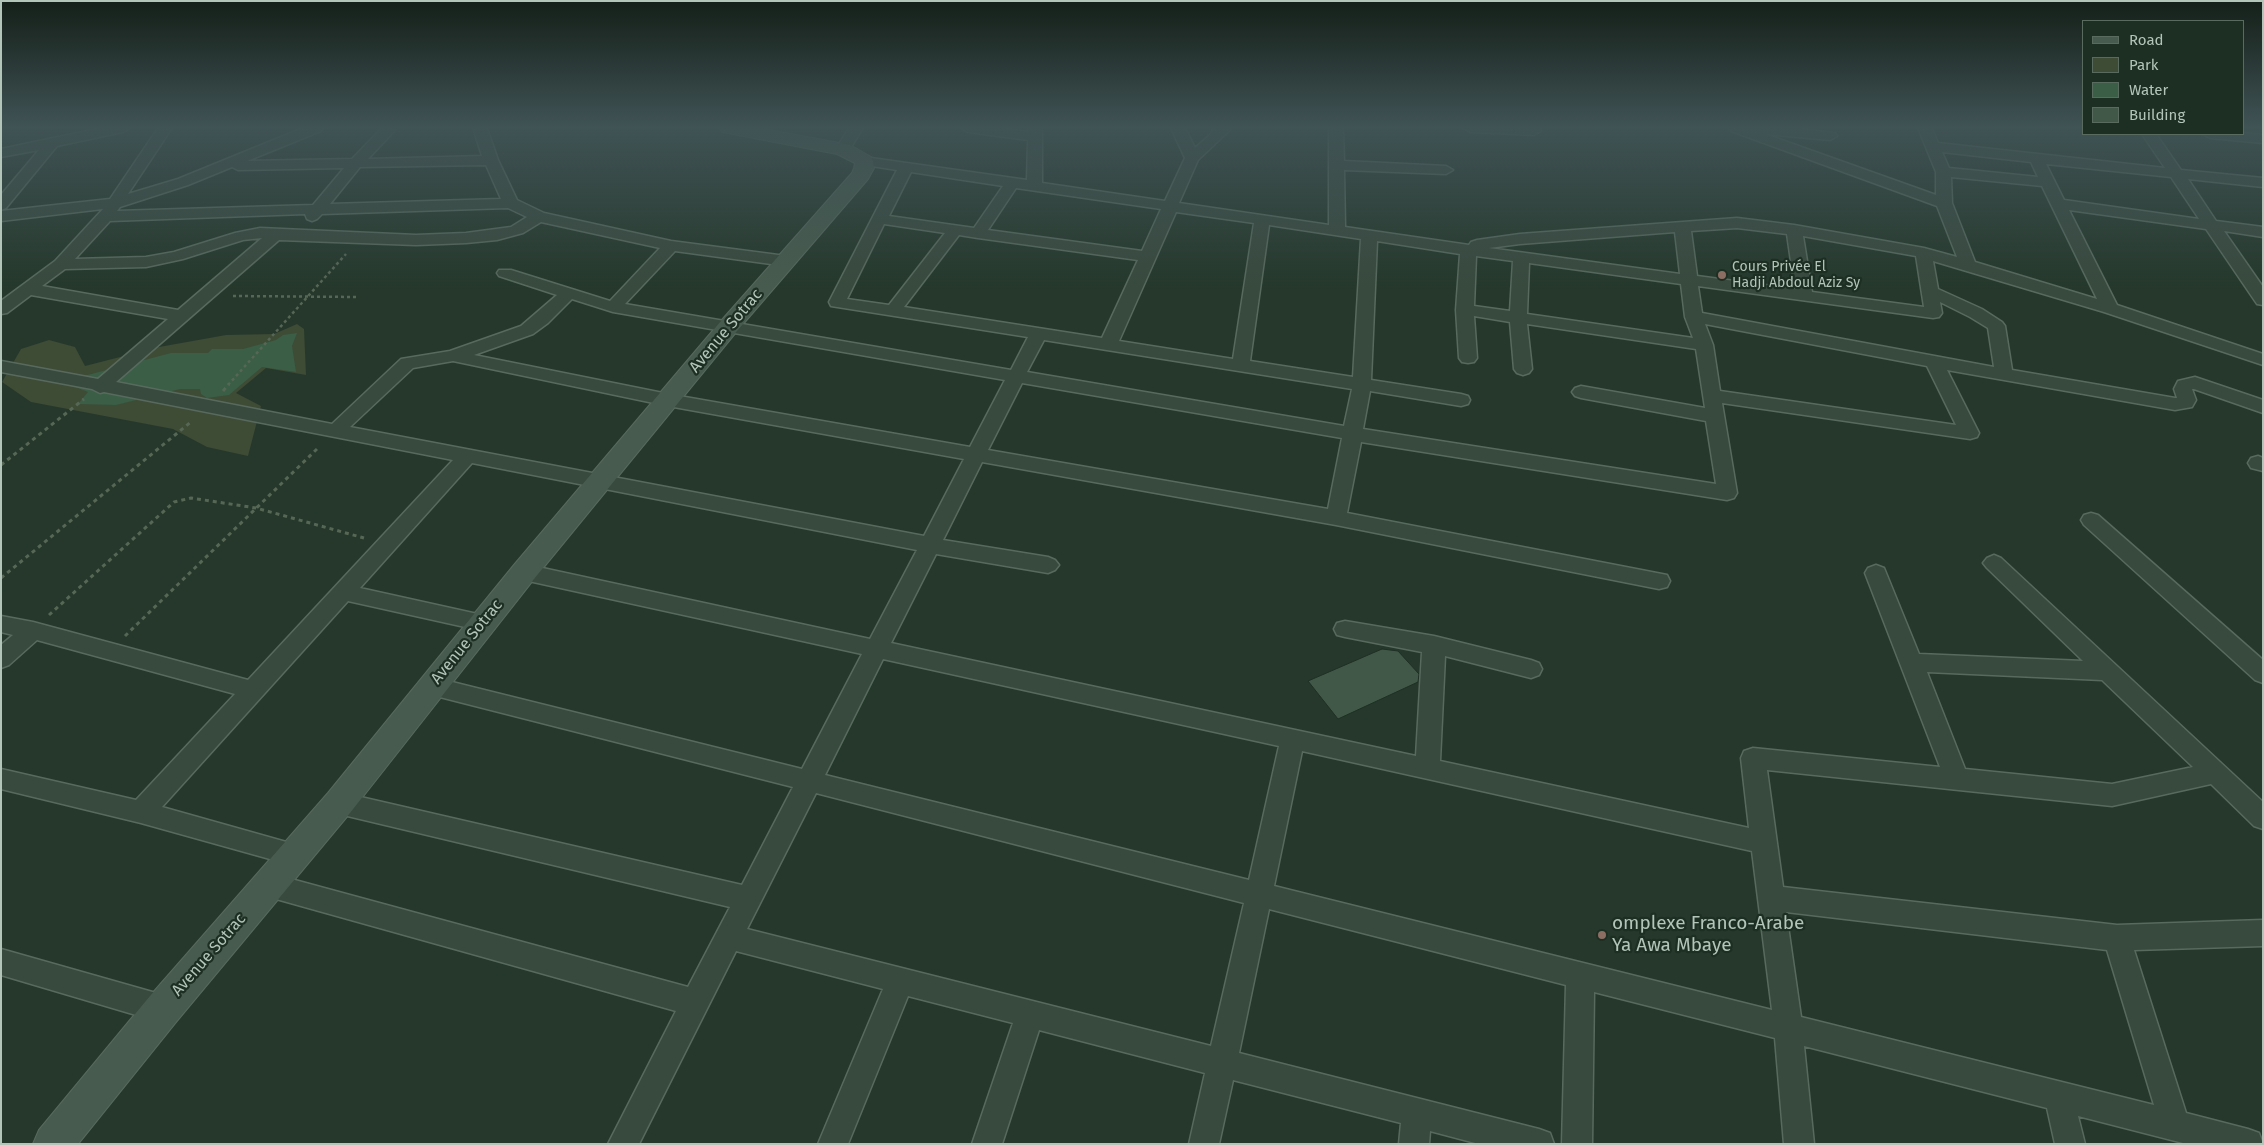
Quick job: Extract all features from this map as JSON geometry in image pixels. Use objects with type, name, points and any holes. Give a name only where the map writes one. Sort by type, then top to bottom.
[{"type":"street","points":[[1,309],[61,264],[111,210],[129,181]]},
{"type":"street","points":[[111,210],[184,181]]},
{"type":"street","points":[[297,234],[341,181]]},
{"type":"street","points":[[501,181],[511,203]]},
{"type":"street","name":"Avenue Sotrac","points":[[53,1144],[163,1009],[339,803],[524,572],[729,326],[855,181]]},
{"type":"street","points":[[899,181],[837,302],[1461,400]]},
{"type":"street","points":[[1002,181],[1521,258],[1933,313],[1924,253]]},
{"type":"street","points":[[1034,181],[1034,186]]},
{"type":"street","points":[[1108,345],[1181,181]]},
{"type":"street","points":[[1336,181],[1336,231]]},
{"type":"street","points":[[1882,181],[1944,203]]},
{"type":"street","points":[[1943,181],[1944,203],[1968,265]]},
{"type":"street","points":[[2042,181],[2048,182],[2060,204],[2110,308]]},
{"type":"street","points":[[2182,181],[2263,300]]},
{"type":"street","points":[[2248,181],[2263,183]]},
{"type":"street","points":[[1,188],[20,183]]},
{"type":"street","points":[[1,206],[20,183]]},
{"type":"street","points":[[978,233],[1012,183]]},
{"type":"street","points":[[1,216],[111,210],[318,209],[511,203],[539,217],[671,246],[786,261]]},
{"type":"street","points":[[2060,204],[2263,232]]},
{"type":"street","points":[[61,264],[146,262],[177,256],[241,236],[260,233],[416,240],[497,235],[517,230],[539,217]]},
{"type":"street","points":[[879,219],[1148,257]]},
{"type":"street","points":[[1241,365],[1262,220]]},
{"type":"street","points":[[1468,250],[1475,245],[1488,242],[1682,226],[1738,223],[1794,230],[1924,253],[1968,265],[2110,308],[2263,360]]},
{"type":"street","points":[[505,274],[613,306],[1352,434],[1727,492],[1713,416],[1712,396],[1704,345],[1694,317],[1682,226]]},
{"type":"street","points":[[893,311],[955,230]]},
{"type":"street","points":[[1794,230],[1804,297]]},
{"type":"street","points":[[100,387],[275,235]]},
{"type":"street","points":[[1336,518],[1362,384],[1368,235]]},
{"type":"street","points":[[613,306],[671,246]]},
{"type":"street","points":[[1468,250],[1465,310],[1468,358]]},
{"type":"street","points":[[1521,258],[1518,318],[1523,369]]},
{"type":"street","points":[[28,289],[182,316]]},
{"type":"street","points":[[1929,291],[1976,312],[1996,326],[2004,374]]},
{"type":"street","points":[[335,431],[407,363],[453,356],[526,330],[542,319],[569,293]]},
{"type":"street","points":[[1465,310],[1704,345]]},
{"type":"street","points":[[1694,317],[1934,362],[2175,404],[2186,403],[2184,385],[2195,383],[2263,407]]},
{"type":"street","points":[[623,1144],[1038,334]]},
{"type":"street","points":[[453,356],[668,400],[1336,518],[1659,581]]},
{"type":"street","points":[[1712,396],[1970,433],[1934,362]]},
{"type":"street","points":[[1,366],[100,387],[930,545],[1048,565]]},
{"type":"street","points":[[1581,392],[1713,416]]},
{"type":"street","points":[[141,812],[468,456]]},
{"type":"street","points":[[2091,520],[2263,674]]},
{"type":"street","points":[[1994,562],[2263,818]]},
{"type":"street","points":[[524,572],[1764,842]]},
{"type":"street","points":[[1876,573],[1958,779]]},
{"type":"street","points":[[343,592],[483,623]]},
{"type":"street","points":[[1,624],[33,630],[252,690]]},
{"type":"street","points":[[1345,629],[1434,644],[1531,669]]},
{"type":"street","points":[[1,659],[33,630]]},
{"type":"street","points":[[1427,769],[1434,644]]},
{"type":"street","points":[[1912,663],[2108,671]]},
{"type":"street","points":[[432,686],[2248,1144]]},
{"type":"street","points":[[1204,1144],[1293,740]]},
{"type":"street","points":[[1799,1144],[1788,1028],[1753,758],[2112,795],[2216,773]]},
{"type":"street","points":[[1,779],[141,812],[295,856]]},
{"type":"street","points":[[339,803],[748,899]]},
{"type":"street","points":[[270,885],[695,1003]]},
{"type":"street","points":[[1771,898],[2118,938],[2263,934]]},
{"type":"street","points":[[729,938],[1539,1144]]},
{"type":"street","points":[[2118,938],[2175,1125]]},
{"type":"street","points":[[1,962],[163,1009]]},
{"type":"street","points":[[1577,1144],[1580,975]]},
{"type":"street","points":[[833,1144],[900,982]]},
{"type":"street","points":[[987,1144],[1030,1014]]},
{"type":"street","points":[[2059,1097],[2070,1144]]},
{"type":"street","points":[[1414,1144],[1417,1112]]},
{"type":"path","points":[[1,578],[209,407],[362,237]]},
{"type":"path","points":[[205,296],[357,296]]},
{"type":"path","points":[[1,465],[100,387]]},
{"type":"path","points":[[108,652],[335,431]]},
{"type":"path","points":[[33,630],[174,502],[191,498],[256,508],[386,545]]},
{"type":"green space","points":[[297,324],[304,329],[306,375],[266,368],[236,393],[261,406],[248,456],[207,447],[173,429],[31,402],[2,382],[21,349],[49,340],[75,347],[85,366],[159,347],[226,335],[274,334]]},
{"type":"water","points":[[297,333],[292,346],[296,372],[262,367],[229,395],[207,398],[201,394],[200,389],[180,389],[116,405],[78,404],[88,392],[73,386],[80,377],[171,353],[208,353],[212,349],[243,349],[276,340],[283,335]]},
{"type":"building","points":[[1382,649],[1398,651],[1419,674],[1418,682],[1338,719],[1308,681]]},
{"type":"place","name":"Cours Privée El Hadji Abdoul Aziz Sy","points":[[1722,275]]},
{"type":"place","name":"omplexe Franco-Arabe Ya Awa Mbaye","points":[[1602,935]]}]
